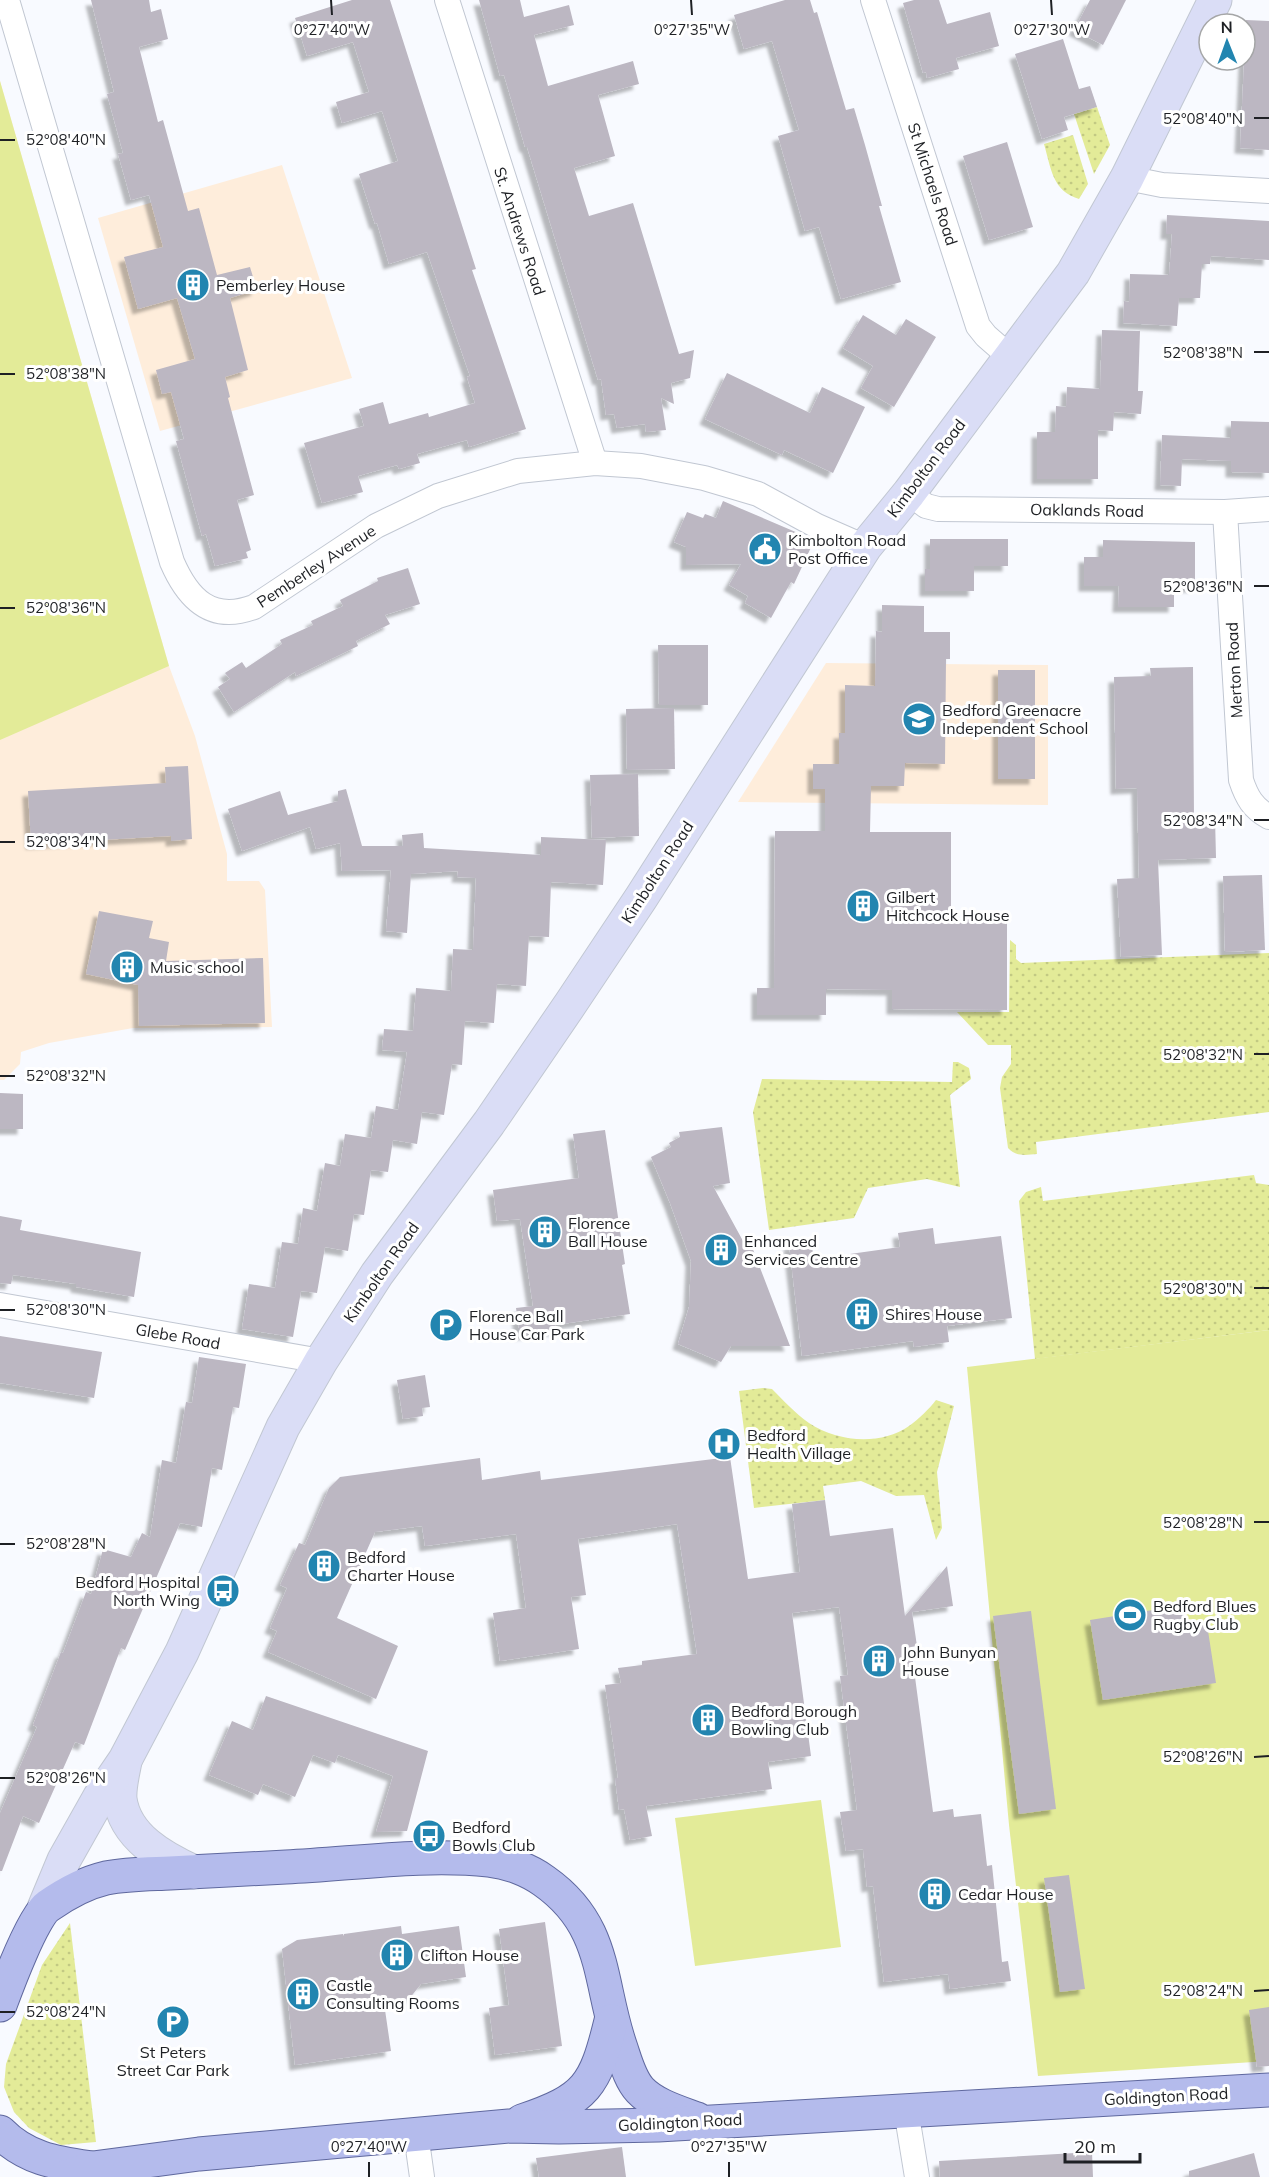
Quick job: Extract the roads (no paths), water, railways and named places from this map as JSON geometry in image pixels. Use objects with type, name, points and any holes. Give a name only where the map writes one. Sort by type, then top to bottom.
[{"type":"main road","name":"Kimbolton Road","points":[[44,1908],[64,1860],[99,1798],[125,1760],[182,1652],[283,1427],[321,1361],[377,1274],[489,1123],[603,955],[865,546],[909,493],[1073,273],[1127,178],[1215,0]]},
{"type":"main road","name":"Kimbolton Road","points":[[125,1760],[120,1801],[130,1825],[158,1855],[194,1872]]},
{"type":"main road","points":[[0,2005],[20,1954],[44,1908],[73,1890],[107,1878],[436,1859],[492,1860],[510,1864],[543,1880],[571,1905],[586,1924],[599,1959],[611,2021],[627,2067],[641,2091],[652,2100],[702,2121]]},
{"type":"main road","points":[[509,2126],[560,2106],[576,2096],[588,2084],[597,2070],[611,2021]]},
{"type":"main road","name":"Goldington Road","points":[[0,2132],[19,2147],[49,2162],[79,2172],[199,2154],[509,2126],[658,2125],[1269,2090]]},
{"type":"street","name":"Pemberley Avenue","points":[[8,0],[171,562],[181,583],[194,600],[207,607],[238,613],[254,607],[376,526],[438,496],[518,471],[595,463],[641,466],[696,477],[758,494],[817,526],[865,546]]},
{"type":"street","name":"St. Andrews Road","points":[[447,0],[595,463]]},
{"type":"street","name":"St Michaels Road","points":[[873,0],[978,326],[1010,357]]},
{"type":"street","points":[[1127,178],[1162,185],[1269,191]]},
{"type":"street","name":"Oaklands Road","points":[[909,493],[926,506],[938,509],[1225,512],[1269,509]]},
{"type":"street","name":"Merton Road","points":[[1225,512],[1241,780],[1246,797],[1256,810],[1269,817]]},
{"type":"street","name":"Glebe Road","points":[[0,1305],[321,1361]]},
{"type":"street","points":[[906,2110],[917,2177]]},
{"type":"street","points":[[416,2134],[422,2177]]},
{"type":"place","name":"Pemberley House","points":[[193,285]]},
{"type":"place","name":"Kimbolton Road Post Office","points":[[765,549]]},
{"type":"place","name":"Bedford Greenacre Independent School","points":[[919,719]]},
{"type":"place","name":"Gilbert Hitchcock House","points":[[863,906]]},
{"type":"place","name":"Music school","points":[[127,967]]},
{"type":"place","name":"Florence Ball House","points":[[545,1232]]},
{"type":"place","name":"Enhanced Services Centre","points":[[721,1250]]},
{"type":"place","name":"Shires House","points":[[862,1314]]},
{"type":"place","name":"Florence Ball House Car Park","points":[[446,1325]]},
{"type":"place","name":"Bedford Health Village","points":[[724,1444]]},
{"type":"place","name":"Bedford Charter House","points":[[324,1566]]},
{"type":"place","name":"Bedford Hospital North Wing","points":[[223,1591]]},
{"type":"place","name":"Bedford Blues Rugby Club","points":[[1130,1615]]},
{"type":"place","name":"John Bunyan House","points":[[879,1661]]},
{"type":"place","name":"Bedford Borough Bowling Club","points":[[708,1720]]},
{"type":"place","name":"Bedford Bowls Club","points":[[429,1836]]},
{"type":"place","name":"Cedar House","points":[[935,1894]]},
{"type":"place","name":"Clifton House","points":[[397,1955]]},
{"type":"place","name":"Castle Consulting Rooms","points":[[303,1994]]},
{"type":"place","name":"St Peters Street Car Park","points":[[173,2022]]}]
